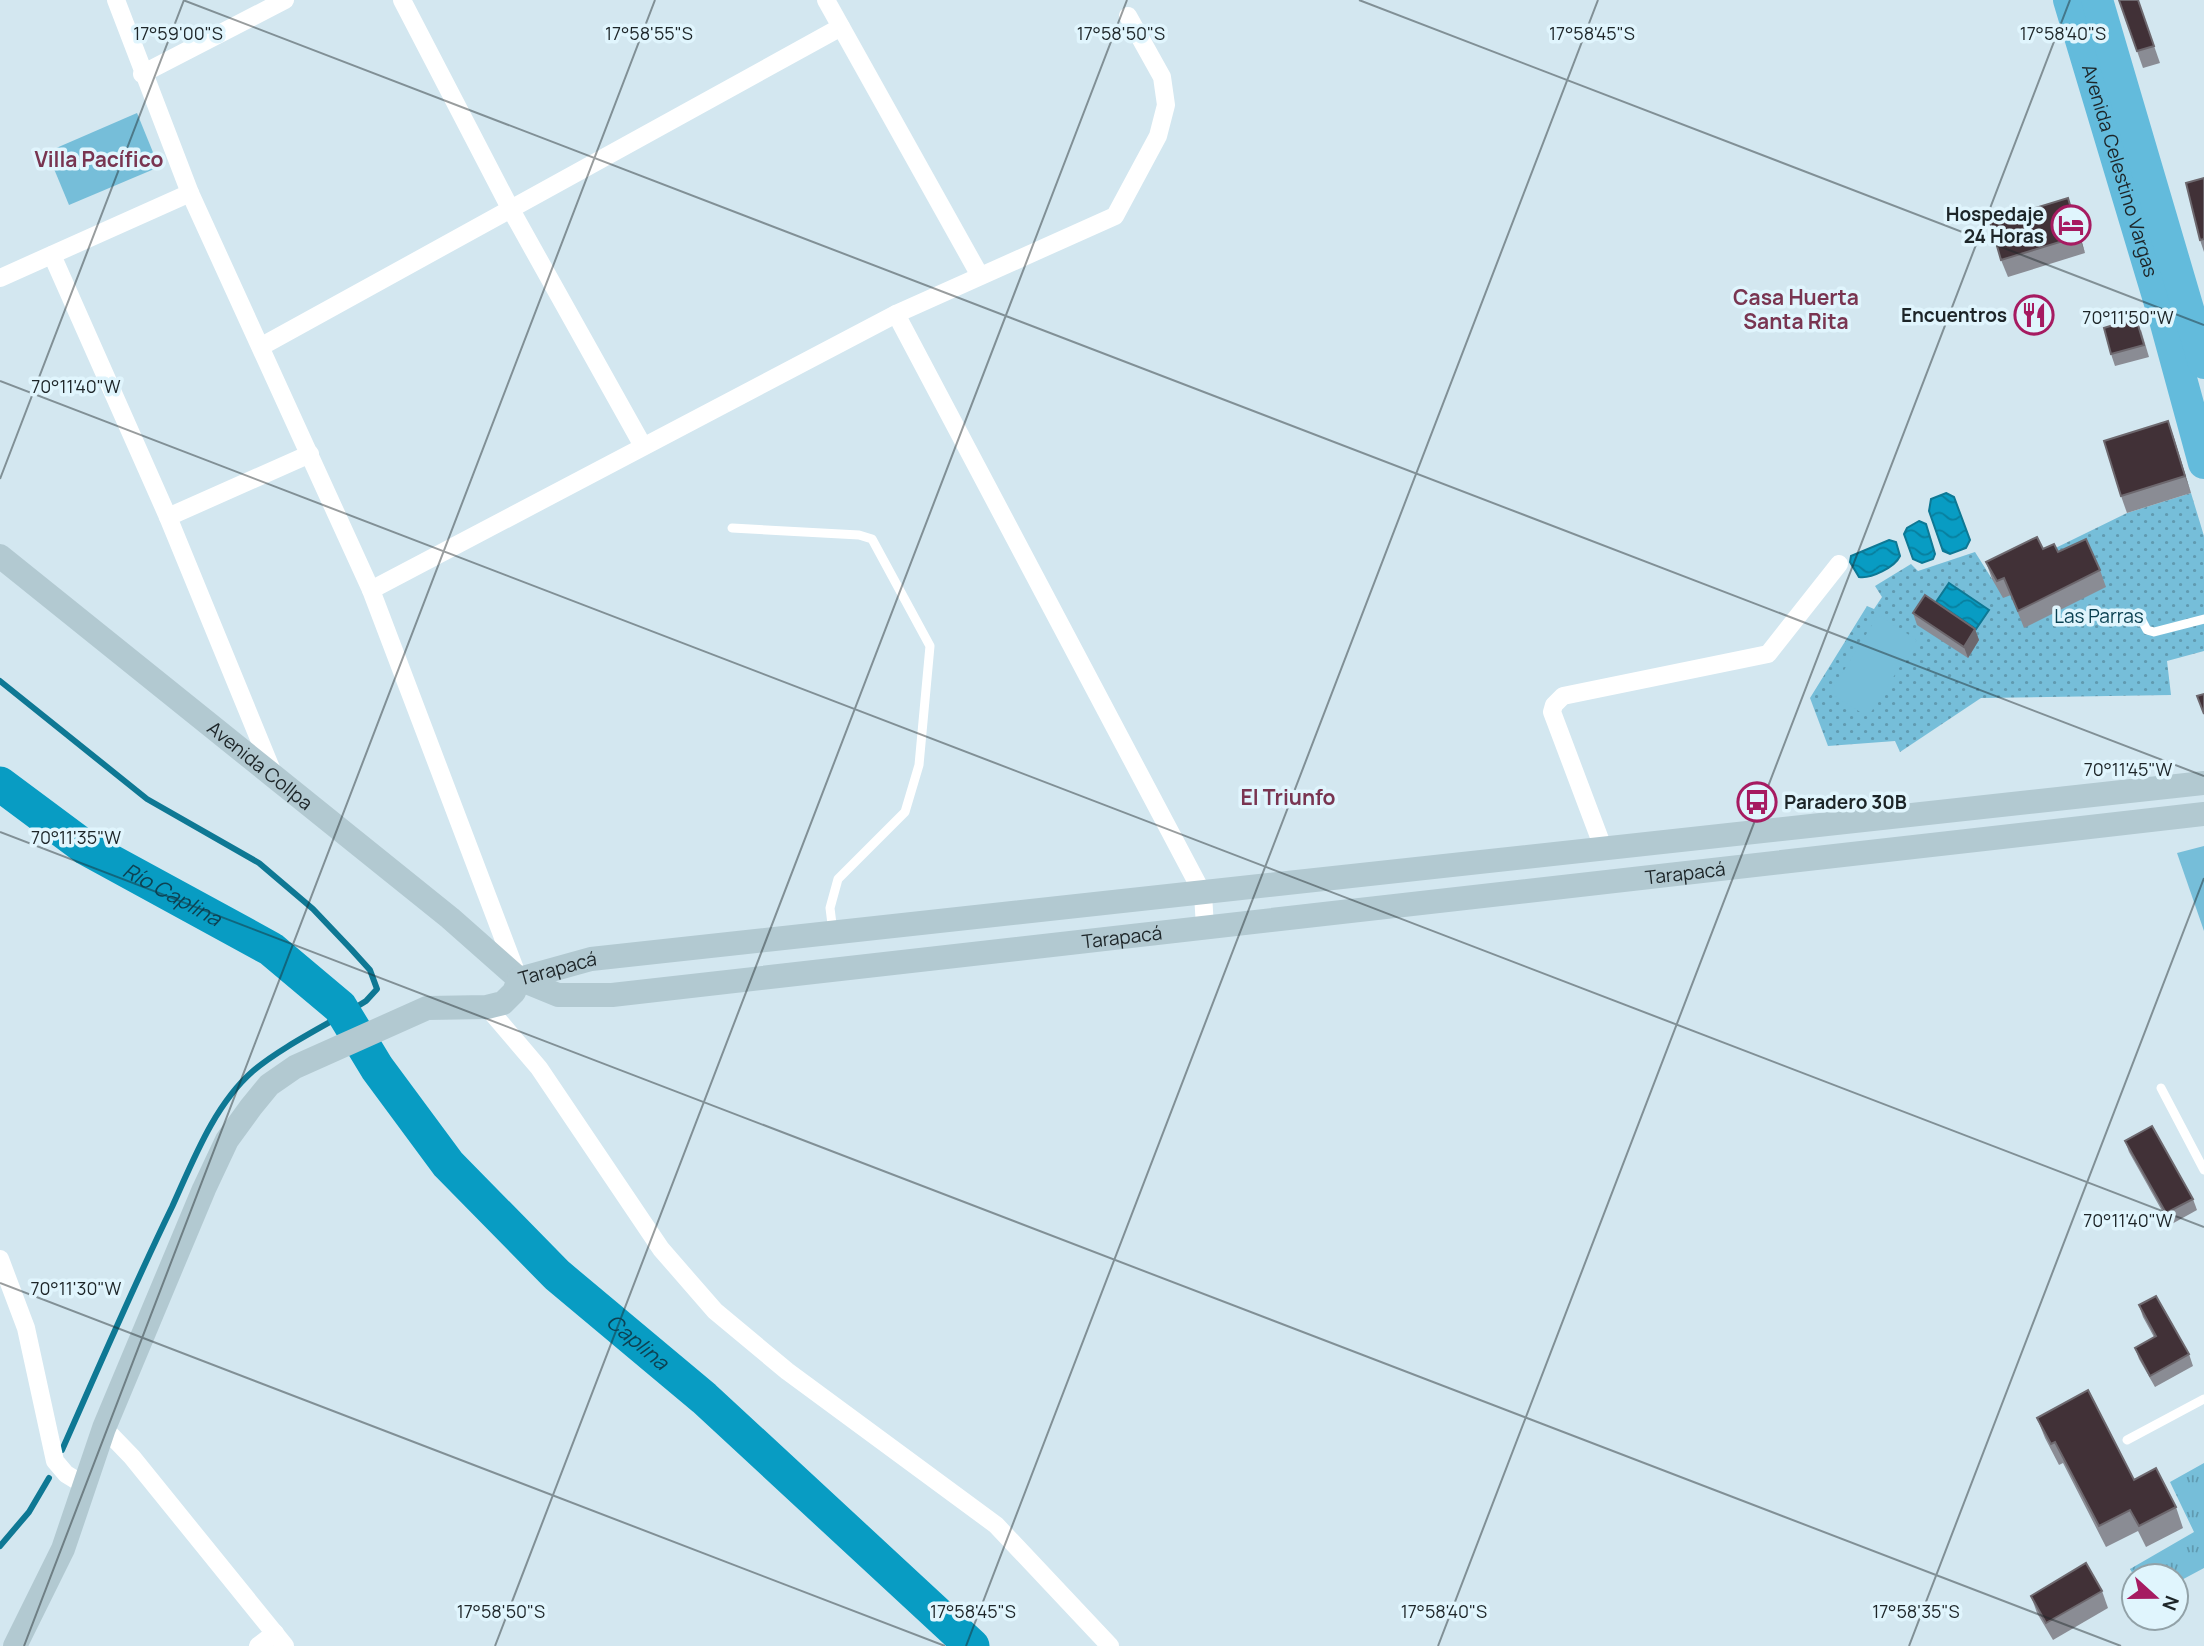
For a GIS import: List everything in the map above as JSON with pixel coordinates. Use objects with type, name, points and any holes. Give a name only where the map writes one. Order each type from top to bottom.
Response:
[{"type":"highway","name":"Avenida Celestino Vargas","points":[[2069,0],[2096,43],[2128,150],[2204,363]]},
{"type":"highway","name":"Avenida Celestino Vargas","points":[[2096,43],[2097,0]]},
{"type":"highway","name":"Avenida Celestino Vargas","points":[[2187,316],[2204,463]]},
{"type":"main road","name":"Avenida Collpa","points":[[3,554],[276,781],[450,918],[519,979]]},
{"type":"main road","name":"Tarapacá","points":[[519,979],[592,959],[2204,783]]},
{"type":"main road","points":[[2166,787],[2169,818]]},
{"type":"main road","name":"Tarapacá","points":[[519,979],[558,995],[612,995],[2204,814]]},
{"type":"main road","points":[[1792,829],[1796,860]]},
{"type":"main road","points":[[1570,853],[1573,885]]},
{"type":"main road","points":[[1401,872],[1406,904]]},
{"type":"main road","points":[[834,933],[838,969]]},
{"type":"main road","points":[[15,1646],[62,1549],[104,1428],[227,1140],[269,1085],[295,1067],[323,1057],[395,1019],[427,1007],[487,1007],[503,1003],[514,992],[519,979]]},
{"type":"street","points":[[116,0],[142,74],[190,193],[371,590],[519,979]]},
{"type":"street","points":[[142,74],[285,0]]},
{"type":"street","points":[[402,0],[510,208],[643,446]]},
{"type":"street","points":[[827,0],[979,275]]},
{"type":"street","points":[[371,590],[896,314],[1115,216],[1158,136],[1166,105],[1162,77],[1128,16]]},
{"type":"street","points":[[262,346],[841,27]]},
{"type":"street","points":[[0,278],[190,193]]},
{"type":"street","points":[[52,255],[168,517],[276,781]]},
{"type":"street","points":[[896,314],[1203,894],[1205,927]]},
{"type":"street","points":[[168,517],[310,454]]},
{"type":"street","points":[[1604,850],[1552,712],[1554,705],[1563,696],[1768,654],[1839,564]]},
{"type":"street","points":[[487,1007],[539,1068],[661,1249],[715,1311],[787,1371],[996,1525],[1110,1646]]},
{"type":"street","points":[[0,1259],[26,1328],[55,1461],[66,1475],[84,1485]]},
{"type":"street","points":[[104,1428],[132,1457],[280,1640],[258,1646]]},
{"type":"lane","points":[[732,528],[859,535],[872,539],[930,646],[919,765],[911,794],[905,811],[838,879],[830,908],[834,933]]},
{"type":"lane","points":[[2138,613],[2147,630],[2154,632],[2204,619]]},
{"type":"lane","points":[[2161,1088],[2204,1170]]},
{"type":"lane","points":[[2127,1440],[2204,1399]]},
{"type":"green space","points":[[137,113],[159,167],[69,205],[47,152]]},
{"type":"green space","name":"Las Parras","points":[[2191,493],[2204,536],[2204,651],[2167,661],[2171,695],[1981,698],[1900,752],[1895,741],[1828,746],[1810,698],[1867,606],[1874,609],[1882,597],[1875,586],[1911,564],[1918,571],[1975,552],[1992,579],[2127,513]]},
{"type":"green space","points":[[1878,615],[1917,640],[1868,717],[1830,693]]},
{"type":"green space","points":[[2204,846],[2204,931],[2177,853]]},
{"type":"green space","points":[[2204,1463],[2204,1568],[2190,1576],[2190,1562],[2142,1562],[2194,1532],[2170,1482]]},
{"type":"water","points":[[1946,493],[1954,497],[1970,540],[1966,548],[1950,554],[1943,551],[1929,511],[1931,499]]},
{"type":"water","points":[[1919,521],[1926,524],[1935,554],[1933,559],[1922,563],[1913,559],[1904,534],[1907,528]]},
{"type":"water","points":[[1889,540],[1896,542],[1900,556],[1897,560],[1876,574],[1859,577],[1850,562],[1851,556]]},
{"type":"water","points":[[1949,583],[1989,610],[1976,629],[1936,602]]},
{"type":"building","points":[[2119,0],[2138,0],[2154,46],[2137,51]]},
{"type":"building","points":[[2204,178],[2204,239],[2200,240],[2186,183]]},
{"type":"building","points":[[2068,198],[2079,236],[2001,260],[1990,222]]},
{"type":"building","points":[[2136,318],[2144,345],[2111,354],[2104,328]]},
{"type":"building","points":[[2168,421],[2185,476],[2121,496],[2104,441]]},
{"type":"building","points":[[2037,537],[2043,549],[2054,544],[2058,552],[2086,539],[2100,570],[2018,611],[2004,578],[1997,581],[1986,562]]},
{"type":"building","points":[[1925,595],[1975,629],[1964,647],[1913,613]]},
{"type":"building","points":[[2204,694],[2204,714],[2197,696]]},
{"type":"building","points":[[2152,1126],[2193,1199],[2166,1213],[2125,1141]]},
{"type":"building","points":[[2156,1296],[2189,1354],[2150,1376],[2135,1348],[2156,1336],[2139,1305]]},
{"type":"building","points":[[2088,1390],[2134,1480],[2156,1468],[2176,1507],[2139,1526],[2130,1510],[2099,1526],[2055,1442],[2051,1444],[2037,1418]]},
{"type":"building","points":[[2086,1563],[2102,1591],[2046,1623],[2031,1596]]},
{"type":"waterway","name":"Caplina","points":[[0,681],[147,799],[259,863],[313,909],[351,949],[370,970],[377,989],[366,1001],[265,1061],[227,1100],[197,1153],[62,1450]]},
{"type":"waterway","name":"Caplina","points":[[0,784],[86,848],[271,949],[340,1007],[377,1068],[448,1164],[557,1275],[704,1398],[972,1646]]},
{"type":"waterway","points":[[0,1546],[29,1512],[49,1478]]},
{"type":"place","name":"Hospedaje 24 Horas","points":[[2071,225]]},
{"type":"place","name":"Encuentros","points":[[2034,315]]},
{"type":"place","name":"Paradero 30B","points":[[1757,802]]},
{"type":"district","name":"Villa Pacífico","points":[[99,160]]},
{"type":"district","name":"Casa Huerta Santa Rita","points":[[1796,310]]},
{"type":"district","name":"El Triunfo","points":[[1288,798]]},
{"type":"water label","name":"Río Caplina","points":[[171,895]]}]
